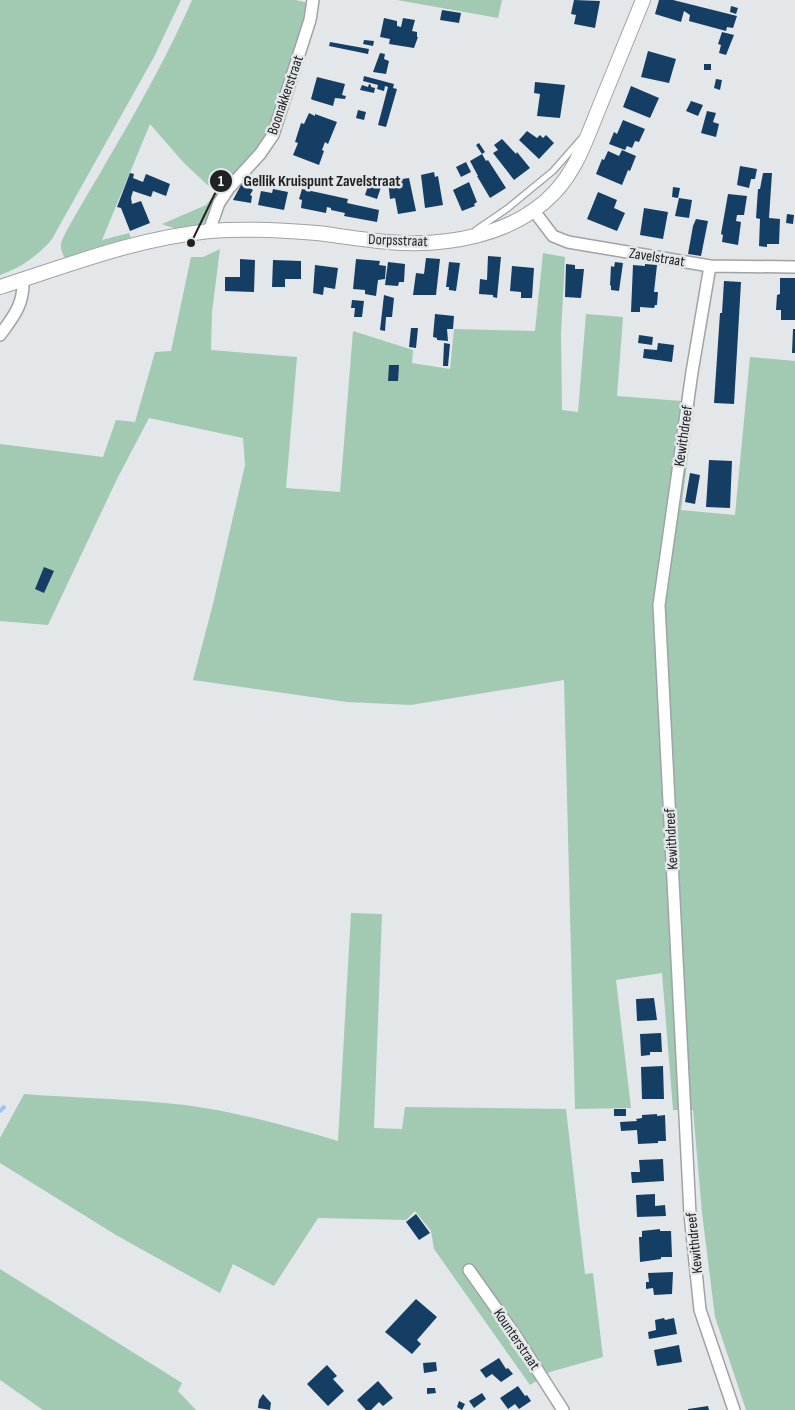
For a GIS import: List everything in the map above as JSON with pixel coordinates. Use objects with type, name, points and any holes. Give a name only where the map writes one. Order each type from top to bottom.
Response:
[{"type":"street","name":"Boonakkerstraat","points":[[209,232],[219,203],[229,188],[260,154],[273,135],[310,20],[313,0]]},
{"type":"street","name":"Dorpsstraat","points":[[0,287],[134,245],[175,236],[249,229],[291,231],[390,242],[430,242],[467,237],[506,226],[534,211],[562,184],[578,160],[643,0]]},
{"type":"street","name":"Zavelstraat","points":[[534,211],[553,236],[563,241],[710,266],[795,267]]},
{"type":"street","name":"Kewithdreef","points":[[710,266],[692,372],[659,605],[690,1214],[700,1310],[734,1410]]},
{"type":"street","points":[[0,335],[17,312],[23,292],[23,280]]},
{"type":"street","name":"Kounterstraat","points":[[469,1270],[515,1335],[563,1410]]},
{"type":"lane","points":[[467,237],[508,208],[553,171],[591,127]]},
{"type":"green space","points":[[0,0],[181,0],[154,57],[52,239],[28,261],[0,275]]},
{"type":"green space","points":[[192,0],[295,0],[309,3],[307,16],[264,142],[204,223],[188,228],[172,228],[162,224],[206,205],[216,193],[183,162],[150,124],[102,240],[129,233],[132,240],[65,258],[61,247],[65,234],[164,59]]},
{"type":"green space","points":[[397,0],[502,0],[498,18]]},
{"type":"green space","points":[[220,249],[212,312],[211,350],[297,357],[286,488],[340,492],[353,331],[413,350],[412,363],[450,369],[454,329],[535,331],[543,253],[565,257],[561,334],[562,410],[578,412],[586,314],[623,317],[617,396],[695,402],[681,510],[735,515],[750,357],[795,361],[795,1410],[746,1410],[715,1317],[702,1213],[693,1110],[673,1110],[662,973],[616,980],[631,1108],[575,1109],[564,680],[411,705],[347,702],[193,680],[213,604],[245,465],[243,438],[149,418],[117,479],[48,625],[0,621],[0,444],[103,457],[116,420],[135,422],[155,352],[171,351],[191,257],[203,257]]},
{"type":"green space","points":[[351,913],[382,914],[374,1128],[402,1129],[405,1107],[566,1109],[585,1274],[593,1273],[603,1357],[545,1375],[518,1337],[510,1344],[538,1380],[530,1385],[434,1249],[431,1231],[415,1211],[406,1220],[318,1218],[274,1286],[233,1264],[220,1293],[116,1235],[0,1163],[0,1138],[24,1094],[185,1105],[224,1111],[338,1141]]},
{"type":"green space","points":[[0,1269],[182,1383],[178,1391],[196,1410],[43,1410],[0,1380]]},
{"type":"building","points":[[574,0],[600,1],[595,28],[574,24],[576,15],[571,14]]},
{"type":"building","points":[[659,0],[673,0],[737,16],[733,28],[727,27],[726,31],[689,21],[690,15],[684,11],[681,22],[655,14]]},
{"type":"building","points":[[731,6],[738,8],[736,14],[730,12]]},
{"type":"building","points":[[442,10],[461,13],[459,23],[440,20]]},
{"type":"building","points":[[384,18],[397,21],[397,26],[401,27],[403,18],[415,20],[412,31],[417,32],[418,37],[414,48],[389,44],[390,39],[380,37]]},
{"type":"building","points":[[722,32],[734,35],[726,55],[719,53],[721,45],[718,44]]},
{"type":"building","points":[[364,40],[374,41],[373,46],[363,44]]},
{"type":"building","points":[[330,42],[369,49],[368,54],[329,46]]},
{"type":"building","points":[[648,51],[676,59],[669,83],[641,77]]},
{"type":"building","points":[[380,53],[385,54],[384,59],[389,61],[386,74],[373,72]]},
{"type":"building","points":[[704,64],[711,64],[711,70],[704,70]]},
{"type":"building","points":[[364,76],[394,84],[393,88],[397,89],[386,127],[378,125],[388,87],[385,86],[384,91],[377,89],[378,85],[363,81]]},
{"type":"building","points":[[317,77],[345,84],[342,95],[346,96],[345,99],[335,98],[333,106],[311,99]]},
{"type":"building","points":[[716,79],[722,80],[720,90],[714,88]]},
{"type":"building","points":[[535,82],[565,85],[560,118],[537,116],[540,94],[534,93]]},
{"type":"building","points":[[369,84],[375,88],[374,93],[360,90],[362,85],[368,87]]},
{"type":"building","points":[[631,86],[659,98],[650,118],[623,107]]},
{"type":"building","points":[[691,101],[703,105],[698,116],[686,111]]},
{"type":"building","points":[[358,110],[366,112],[364,120],[356,118]]},
{"type":"building","points":[[707,111],[716,113],[713,122],[719,124],[716,137],[701,133]]},
{"type":"building","points":[[309,113],[337,122],[328,144],[325,142],[319,165],[293,155],[298,143],[295,142],[301,123],[304,124]]},
{"type":"building","points":[[623,120],[645,129],[639,142],[635,141],[632,148],[627,146],[625,150],[609,144],[614,132],[617,134]]},
{"type":"building","points":[[527,131],[537,138],[540,135],[543,138],[546,135],[554,143],[539,159],[519,140]]},
{"type":"building","points":[[502,139],[516,154],[517,152],[530,168],[514,180],[493,153],[498,150],[494,145]]},
{"type":"building","points":[[479,143],[485,152],[482,154],[476,145]]},
{"type":"building","points":[[622,150],[636,156],[622,185],[596,174],[602,159],[604,160],[608,151],[619,156]]},
{"type":"building","points":[[482,154],[506,188],[490,198],[470,161]]},
{"type":"building","points":[[466,162],[471,172],[461,177],[456,167]]},
{"type":"building","points":[[740,166],[757,169],[755,179],[751,179],[749,188],[737,185]]},
{"type":"building","points":[[434,172],[435,177],[438,176],[443,205],[425,208],[421,175]]},
{"type":"building","points":[[130,173],[134,174],[133,178],[143,182],[146,174],[170,184],[166,196],[153,191],[151,197],[133,191],[132,204],[141,201],[150,223],[130,231],[121,208],[117,207]]},
{"type":"building","points":[[763,173],[772,173],[769,218],[780,219],[779,244],[767,244],[767,247],[759,246],[760,219],[756,218],[758,189],[760,189]]},
{"type":"building","points":[[409,178],[416,211],[398,214],[395,198],[390,199],[388,181]]},
{"type":"building","points":[[469,182],[477,202],[474,204],[475,206],[462,211],[453,190]]},
{"type":"building","points":[[242,183],[253,190],[250,195],[252,196],[251,203],[233,200]]},
{"type":"building","points":[[369,183],[381,187],[377,199],[365,195]]},
{"type":"building","points":[[673,187],[680,188],[678,198],[672,197]]},
{"type":"building","points":[[273,189],[288,192],[284,210],[258,205],[261,191],[272,193]]},
{"type":"building","points":[[302,189],[348,199],[347,203],[379,210],[377,222],[344,216],[345,213],[331,210],[331,208],[327,207],[326,213],[301,208],[302,200],[299,199]]},
{"type":"building","points":[[598,192],[617,200],[614,208],[625,213],[617,231],[587,219]]},
{"type":"building","points":[[728,194],[747,196],[744,215],[737,215],[736,221],[741,222],[738,245],[722,242],[723,235],[721,234]]},
{"type":"building","points":[[679,198],[692,200],[689,218],[675,216]]},
{"type":"building","points":[[644,208],[668,212],[663,239],[640,235]]},
{"type":"building","points":[[787,214],[794,215],[793,224],[786,223]]},
{"type":"building","points":[[696,219],[708,221],[701,256],[688,254]]},
{"type":"building","points":[[488,256],[501,257],[497,298],[493,297],[493,295],[479,294],[480,279],[487,280]]},
{"type":"building","points":[[426,258],[440,259],[436,295],[413,295],[416,273],[424,274]]},
{"type":"building","points":[[240,259],[255,260],[254,292],[225,291],[225,277],[240,277]]},
{"type":"building","points":[[356,259],[380,261],[379,265],[386,266],[385,279],[378,280],[376,296],[365,294],[365,290],[353,289]]},
{"type":"building","points":[[273,260],[301,261],[301,279],[285,279],[285,287],[272,287]]},
{"type":"building","points":[[388,262],[405,264],[404,282],[399,282],[398,286],[385,285]]},
{"type":"building","points":[[449,262],[460,263],[456,291],[449,290],[449,287],[446,287]]},
{"type":"building","points":[[615,262],[623,263],[619,291],[611,290],[610,285],[611,266],[614,267]]},
{"type":"building","points":[[566,264],[575,265],[575,269],[584,269],[581,298],[565,297]]},
{"type":"building","points":[[645,264],[657,265],[654,292],[658,292],[657,305],[654,308],[640,307],[640,312],[631,312],[633,265],[645,266]]},
{"type":"building","points":[[315,265],[338,268],[335,289],[324,287],[323,295],[313,293]]},
{"type":"building","points":[[512,266],[534,268],[532,298],[521,298],[521,292],[510,291]]},
{"type":"building","points":[[780,278],[795,278],[795,320],[781,320],[781,310],[776,310],[777,295],[780,294]]},
{"type":"building","points":[[724,281],[741,282],[734,404],[714,403]]},
{"type":"building","points":[[384,295],[394,298],[392,317],[386,317],[385,331],[380,330]]},
{"type":"building","points":[[352,300],[364,301],[362,317],[354,317],[355,308],[351,308]]},
{"type":"building","points":[[435,314],[454,316],[453,329],[447,329],[448,341],[437,340],[437,338],[433,337]]},
{"type":"building","points":[[411,328],[418,328],[416,348],[409,347]]},
{"type":"building","points":[[793,329],[795,329],[795,353],[792,353]]},
{"type":"building","points":[[639,335],[653,337],[652,345],[638,343]]},
{"type":"building","points":[[444,343],[450,344],[448,366],[443,366]]},
{"type":"building","points":[[658,343],[674,345],[672,362],[643,358],[644,349],[657,350]]},
{"type":"building","points":[[389,365],[399,365],[398,381],[388,381]]},
{"type":"building","points":[[709,460],[732,461],[730,508],[706,507]]},
{"type":"building","points":[[690,473],[700,475],[695,504],[685,502]]},
{"type":"building","points":[[44,567],[54,571],[44,593],[35,589]]},
{"type":"building","points":[[654,998],[657,1020],[637,1021],[636,999]]},
{"type":"building","points":[[661,1033],[662,1052],[650,1052],[650,1055],[641,1056],[640,1034]]},
{"type":"building","points":[[663,1066],[664,1099],[642,1099],[641,1067]]},
{"type":"building","points":[[614,1109],[626,1109],[626,1116],[614,1116]]},
{"type":"building","points":[[657,1114],[657,1116],[665,1115],[666,1141],[638,1144],[637,1130],[621,1131],[620,1122],[637,1121],[636,1119],[642,1118],[642,1115]]},
{"type":"building","points":[[663,1159],[664,1181],[632,1183],[631,1172],[640,1172],[639,1160]]},
{"type":"building","points":[[655,1194],[655,1206],[665,1205],[666,1216],[637,1217],[636,1195]]},
{"type":"building","points":[[416,1214],[430,1233],[419,1240],[406,1222]]},
{"type":"building","points":[[660,1229],[660,1231],[671,1231],[672,1257],[661,1257],[661,1259],[640,1262],[639,1237],[642,1237],[642,1231]]},
{"type":"building","points":[[673,1272],[672,1294],[654,1295],[653,1288],[646,1289],[646,1282],[649,1282],[648,1273]]},
{"type":"building","points":[[416,1299],[437,1317],[417,1340],[421,1344],[412,1354],[385,1332]]},
{"type":"building","points":[[664,1318],[665,1320],[674,1318],[677,1334],[649,1339],[648,1332],[656,1330],[655,1320]]},
{"type":"building","points":[[679,1345],[682,1362],[657,1366],[654,1350]]},
{"type":"building","points":[[499,1358],[506,1369],[508,1368],[513,1374],[501,1382],[492,1374],[486,1378],[480,1370]]},
{"type":"building","points":[[436,1362],[437,1371],[424,1373],[423,1363]]},
{"type":"building","points":[[327,1365],[337,1376],[333,1379],[344,1391],[328,1406],[307,1384]]},
{"type":"building","points":[[378,1381],[393,1398],[383,1406],[379,1402],[371,1410],[366,1410],[357,1400]]},
{"type":"building","points":[[518,1386],[531,1401],[519,1409],[515,1404],[508,1409],[500,1398]]},
{"type":"building","points":[[427,1388],[435,1388],[436,1393],[427,1394]]},
{"type":"building","points":[[482,1393],[486,1399],[474,1408],[469,1401]]},
{"type":"building","points":[[263,1394],[271,1403],[270,1410],[258,1408],[259,1400]]},
{"type":"building","points":[[459,1401],[465,1404],[462,1410],[457,1407]]},
{"type":"building","points":[[708,1406],[709,1410],[688,1410],[688,1409]]},
{"type":"waterway","points":[[0,1111],[4,1107]]},
{"type":"place","name":"Gellik Kruispunt Zavelstraat","points":[[191,243]]}]
